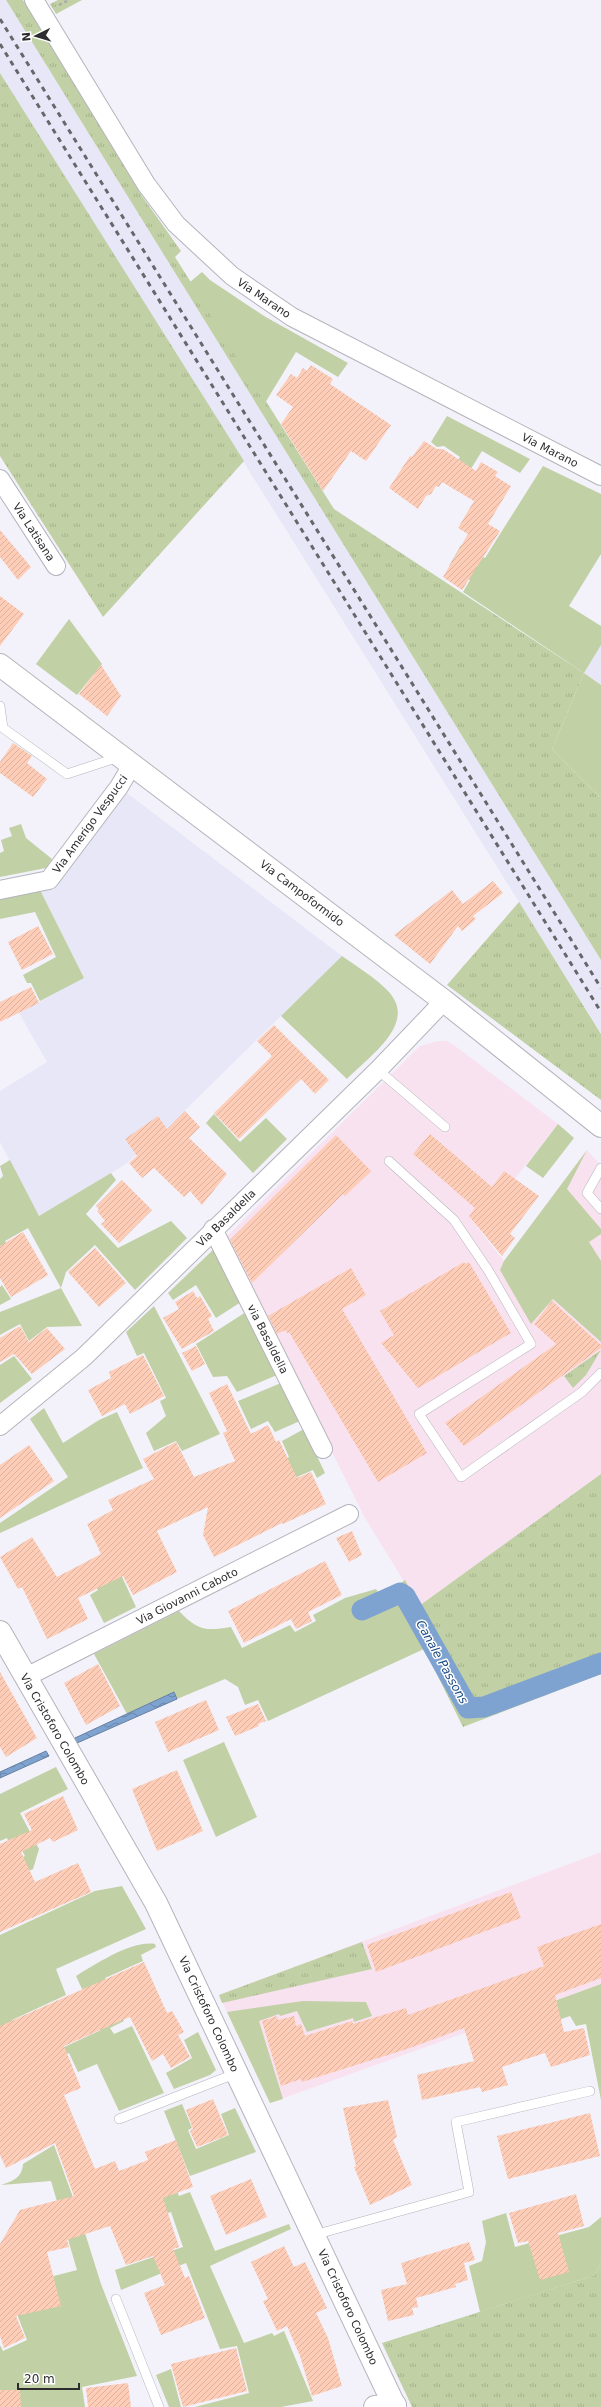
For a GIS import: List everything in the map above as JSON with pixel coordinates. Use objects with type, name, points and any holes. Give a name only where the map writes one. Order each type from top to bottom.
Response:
[{"type":"main road","name":"Via Campoformido","points":[[0,665],[444,1001],[601,1126]]},
{"type":"main road","name":"Via Cristoforo Colombo","points":[[0,1632],[156,1903],[314,2235],[388,2406]]},
{"type":"street","name":"Via Marano","points":[[34,0],[146,184],[176,224],[232,276],[292,317],[601,476]]},
{"type":"street","name":"Via Latisana","points":[[0,479],[56,566]]},
{"type":"street","name":"Via Amerigo Vespucci","points":[[0,890],[49,880],[119,787],[127,761]]},
{"type":"street","name":"Via Basaldella","points":[[0,1426],[84,1357],[378,1070],[444,1001]]},
{"type":"street","name":"via Basaldella","points":[[213,1230],[323,1449]]},
{"type":"street","name":"Via Giovanni Caboto","points":[[26,1677],[349,1514]]},
{"type":"lane","points":[[0,706],[3,728],[67,774],[127,761]]},
{"type":"lane","points":[[378,1070],[445,1127]]},
{"type":"lane","points":[[389,1161],[454,1220],[488,1270],[531,1344],[419,1414],[461,1477],[582,1392],[601,1373]]},
{"type":"lane","points":[[601,1168],[587,1193],[601,1209]]},
{"type":"lane","points":[[119,2119],[237,2073]]},
{"type":"lane","points":[[314,2235],[469,2192],[456,2122],[590,2091]]},
{"type":"lane","points":[[116,2299],[159,2407]]},
{"type":"shaded area","points":[[0,0],[6,0],[601,960],[601,1033],[0,73]]},
{"type":"shaded area","points":[[601,645],[601,685],[584,673]]},
{"type":"shaded area","points":[[127,793],[342,956],[167,1128],[126,1164],[39,1217],[0,1142],[0,1091],[47,1062],[19,1013],[83,978],[40,890],[52,887]]},
{"type":"shaded area","points":[[438,1041],[446,1041],[454,1045],[558,1124],[477,1227],[504,1261],[587,1150],[601,1165],[601,1474],[419,1606],[365,1518],[225,1238],[420,1046]]},
{"type":"shaded area","points":[[601,1852],[601,1984],[270,2103],[219,1995]]},
{"type":"green space","points":[[6,0],[23,0],[142,196],[181,251],[175,257],[334,509],[584,673],[552,749],[601,798],[601,960]]},
{"type":"green space","points":[[58,0],[82,0],[56,14],[50,4]]},
{"type":"green space","points":[[0,73],[244,461],[103,617],[0,456]]},
{"type":"green space","points":[[202,272],[210,280],[264,316],[348,363],[338,377],[296,352],[265,403],[190,282]]},
{"type":"green space","points":[[447,416],[530,459],[520,473],[482,451],[459,488],[446,481],[460,457],[444,446],[437,447],[431,442]]},
{"type":"green space","points":[[543,466],[601,494],[601,554],[569,606],[601,626],[601,645],[584,673],[463,592],[470,580],[449,566],[461,545],[485,558]]},
{"type":"green space","points":[[69,619],[102,664],[77,695],[36,664]]},
{"type":"green space","points":[[584,673],[601,685],[601,798],[552,749]]},
{"type":"green space","points":[[21,824],[26,838],[52,859],[46,868],[0,877],[0,853],[4,851],[1,840],[12,836],[9,828]]},
{"type":"green space","points":[[40,890],[84,978],[40,1001],[31,983],[27,983],[23,975],[56,957],[35,912],[0,919],[0,898]]},
{"type":"green space","points":[[519,902],[601,1034],[601,1100],[447,985]]},
{"type":"green space","points":[[342,956],[370,975],[386,989],[395,1001],[398,1014],[395,1026],[388,1038],[347,1079],[281,1016]]},
{"type":"green space","points":[[214,1114],[240,1142],[266,1118],[287,1139],[253,1173],[206,1123]]},
{"type":"green space","points":[[558,1124],[574,1138],[543,1178],[526,1166]]},
{"type":"green space","points":[[587,1150],[567,1189],[601,1229],[601,1234],[589,1242],[601,1261],[601,1342],[553,1299],[531,1324],[500,1270],[504,1261]]},
{"type":"green space","points":[[10,1160],[39,1216],[111,1173],[116,1180],[86,1214],[118,1248],[171,1221],[187,1238],[135,1290],[95,1245],[66,1272],[61,1288],[28,1228],[5,1241],[12,1256],[0,1251],[0,1179],[3,1176],[0,1166]]},
{"type":"green space","points":[[215,1248],[241,1302],[216,1318],[196,1285],[173,1300],[168,1293]]},
{"type":"green space","points":[[2,1285],[11,1299],[0,1305],[0,1287]]},
{"type":"green space","points":[[61,1288],[82,1326],[47,1327],[29,1341],[20,1324],[0,1335],[0,1312]]},
{"type":"green space","points":[[154,1306],[220,1434],[182,1451],[176,1441],[154,1451],[146,1433],[166,1416],[160,1401],[166,1398],[144,1353],[137,1356],[126,1332]]},
{"type":"green space","points":[[246,1312],[277,1375],[237,1392],[227,1376],[213,1377],[196,1344]]},
{"type":"green space","points":[[601,1350],[586,1375],[573,1388],[564,1376]]},
{"type":"green space","points":[[14,1356],[32,1379],[0,1403],[0,1365]]},
{"type":"green space","points":[[281,1383],[300,1421],[275,1432],[268,1421],[251,1429],[238,1401]]},
{"type":"green space","points":[[44,1408],[63,1443],[99,1420],[117,1412],[143,1468],[0,1533],[0,1523],[68,1477],[30,1419]]},
{"type":"green space","points":[[304,1429],[325,1473],[317,1478],[313,1470],[269,1489],[261,1471],[289,1457],[282,1441]]},
{"type":"green space","points":[[601,1474],[601,1674],[463,1727],[394,1588],[405,1580],[419,1606]]},
{"type":"green space","points":[[110,1551],[136,1607],[104,1623],[90,1595],[98,1590],[84,1564]]},
{"type":"green space","points":[[394,1587],[424,1649],[268,1721],[258,1700],[245,1705],[238,1687],[225,1679],[177,1699],[174,1692],[127,1714],[94,1654],[179,1611],[197,1626],[203,1628],[215,1629],[231,1627],[242,1648],[290,1625],[295,1632],[316,1621],[313,1615],[345,1598],[376,1589],[379,1594]]},
{"type":"green space","points":[[224,1742],[257,1817],[216,1837],[183,1760]]},
{"type":"green space","points":[[56,1767],[68,1789],[20,1813],[39,1849],[33,1869],[0,1885],[0,1867],[25,1856],[20,1847],[12,1850],[7,1838],[0,1841],[0,1794]]},
{"type":"green space","points":[[122,1886],[146,1929],[56,1969],[66,1995],[12,2020],[27,2053],[60,2049],[101,2030],[76,1976],[125,1949],[146,1944],[155,1944],[156,1947],[141,1955],[143,1961],[105,1978],[124,2021],[110,2028],[114,2034],[132,2026],[164,2093],[119,2111],[97,2064],[78,2072],[69,2053],[24,2072],[0,2031],[0,1935],[95,1891]]},
{"type":"green space","points":[[362,1942],[372,1969],[222,2003],[219,1995]]},
{"type":"green space","points":[[601,1984],[601,2100],[586,2024],[576,2026],[570,2016],[544,2025],[538,2007]]},
{"type":"green space","points":[[303,2001],[366,2002],[372,2016],[354,2022],[353,2018],[307,2032],[297,2011],[280,2016],[279,2014],[259,2021],[283,2099],[270,2103],[227,2012]]},
{"type":"green space","points":[[198,2032],[216,2070],[210,2075],[174,2089],[166,2073],[192,2058],[184,2040]]},
{"type":"green space","points":[[182,2104],[192,2128],[188,2130],[196,2149],[229,2135],[221,2114],[235,2108],[256,2152],[190,2176],[164,2111]]},
{"type":"green space","points":[[54,2145],[79,2214],[101,2284],[137,2376],[82,2387],[85,2407],[0,2407],[0,2345],[3,2351],[27,2340],[12,2301],[0,2290],[77,2270],[51,2181],[1,2185],[19,2176],[23,2164]]},
{"type":"green space","points":[[174,2185],[179,2196],[190,2192],[215,2251],[289,2224],[291,2229],[210,2266],[244,2343],[272,2333],[274,2336],[284,2331],[313,2401],[281,2407],[195,2407],[249,2393],[237,2346],[220,2349],[186,2263],[121,2290],[115,2270],[183,2247],[171,2212],[165,2214],[160,2199]]},
{"type":"green space","points":[[506,2213],[515,2247],[589,2227],[601,2217],[601,2263],[595,2275],[480,2312],[469,2266],[482,2261],[486,2242],[482,2221]]},
{"type":"green space","points":[[601,2263],[601,2407],[412,2407],[382,2343],[595,2275]]},
{"type":"green space","points":[[171,2369],[181,2407],[169,2407],[156,2375]]},
{"type":"water","points":[[174,1692],[177,1699],[77,1743],[75,1738]]},
{"type":"water","points":[[46,1751],[49,1756],[0,1778],[0,1772]]},
{"type":"building","points":[[311,365],[333,379],[330,384],[391,425],[366,461],[351,451],[323,491],[281,424],[293,407],[276,395],[291,374],[297,378],[303,368],[307,371]]},
{"type":"building","points":[[424,441],[437,449],[443,449],[476,471],[481,462],[498,472],[495,476],[511,486],[488,524],[500,531],[462,590],[443,577],[468,534],[458,528],[474,501],[442,482],[439,487],[436,486],[431,494],[426,496],[418,509],[389,488],[410,456],[412,457]]},
{"type":"building","points":[[0,530],[31,567],[18,580],[0,557]]},
{"type":"building","points":[[0,596],[24,614],[0,646]]},
{"type":"building","points":[[101,665],[121,696],[107,716],[79,694]]},
{"type":"building","points":[[13,743],[32,756],[27,763],[47,779],[33,797],[0,773],[0,762]]},
{"type":"building","points":[[493,881],[503,893],[473,916],[476,919],[462,931],[458,926],[430,964],[394,935],[452,890],[463,904]]},
{"type":"building","points":[[38,926],[53,954],[22,970],[8,942]]},
{"type":"building","points":[[31,987],[39,1003],[0,1022],[0,1002]]},
{"type":"building","points":[[274,1025],[329,1080],[315,1094],[301,1079],[239,1139],[214,1113],[272,1056],[257,1041]]},
{"type":"building","points":[[185,1111],[200,1127],[189,1138],[227,1174],[202,1205],[190,1191],[184,1197],[154,1168],[142,1178],[129,1163],[137,1156],[125,1139],[158,1116],[167,1129]]},
{"type":"building","points":[[430,1134],[492,1187],[504,1171],[539,1196],[510,1234],[515,1238],[502,1256],[469,1216],[475,1208],[413,1154]]},
{"type":"building","points":[[336,1135],[371,1171],[345,1196],[343,1194],[252,1283],[230,1240]]},
{"type":"building","points":[[122,1180],[152,1210],[119,1243],[101,1224],[105,1221],[97,1211],[99,1210],[96,1206]]},
{"type":"building","points":[[23,1232],[48,1275],[11,1297],[0,1278],[0,1246]]},
{"type":"building","points":[[95,1248],[126,1283],[99,1307],[68,1272]]},
{"type":"building","points":[[464,1262],[465,1264],[469,1262],[511,1333],[418,1388],[381,1343],[394,1335],[380,1311]]},
{"type":"building","points":[[351,1268],[366,1295],[342,1309],[427,1453],[378,1482],[289,1332],[287,1333],[285,1330],[277,1334],[268,1316]]},
{"type":"building","points":[[193,1291],[197,1298],[200,1296],[212,1316],[208,1319],[214,1331],[182,1349],[163,1318],[179,1309],[175,1302]]},
{"type":"building","points":[[552,1301],[601,1345],[601,1348],[464,1446],[445,1423],[556,1344],[534,1324]]},
{"type":"building","points":[[20,1326],[29,1342],[47,1328],[65,1349],[32,1374],[14,1354],[0,1362],[0,1338]]},
{"type":"building","points":[[196,1346],[205,1364],[192,1371],[182,1353]]},
{"type":"building","points":[[143,1355],[164,1396],[130,1414],[125,1404],[102,1416],[88,1390],[111,1378],[109,1372]]},
{"type":"building","points":[[227,1384],[251,1434],[268,1425],[276,1442],[279,1440],[297,1478],[311,1472],[326,1504],[283,1524],[282,1523],[214,1557],[203,1535],[208,1507],[157,1531],[177,1572],[133,1595],[123,1576],[78,1598],[88,1619],[47,1639],[22,1587],[18,1589],[0,1557],[32,1537],[57,1577],[101,1554],[87,1524],[113,1510],[108,1500],[154,1479],[143,1459],[176,1442],[194,1477],[235,1461],[223,1433],[227,1431],[209,1393]]},
{"type":"building","points":[[29,1445],[54,1481],[0,1518],[0,1465]]},
{"type":"building","points":[[352,1531],[362,1555],[349,1562],[336,1538]]},
{"type":"building","points":[[325,1561],[342,1595],[308,1612],[312,1621],[296,1629],[291,1619],[244,1643],[228,1611]]},
{"type":"building","points":[[98,1664],[120,1706],[86,1725],[64,1683]]},
{"type":"building","points":[[0,1672],[37,1738],[6,1757],[0,1747]]},
{"type":"building","points":[[206,1700],[219,1730],[168,1752],[155,1722]]},
{"type":"building","points":[[258,1704],[266,1721],[258,1724],[259,1726],[235,1736],[226,1717]]},
{"type":"building","points":[[177,1770],[203,1831],[157,1851],[132,1789]]},
{"type":"building","points":[[63,1796],[78,1830],[53,1842],[50,1838],[21,1852],[35,1882],[78,1863],[91,1892],[0,1932],[0,1844],[32,1830],[24,1814]]},
{"type":"building","points":[[511,1892],[521,1918],[376,1972],[367,1945]]},
{"type":"building","points":[[601,1924],[601,1978],[555,1995],[564,2032],[584,2028],[590,2055],[551,2067],[545,2053],[502,2067],[508,2085],[482,2092],[480,2087],[422,2100],[417,2075],[474,2061],[464,2028],[410,2048],[302,2082],[301,2079],[281,2086],[262,2021],[277,2016],[278,2020],[294,2016],[296,2026],[301,2024],[305,2036],[352,2021],[353,2024],[406,2008],[408,2015],[544,1966],[537,1947]]},
{"type":"building","points":[[144,1962],[167,2013],[172,2011],[184,2032],[178,2035],[190,2057],[171,2068],[163,2054],[152,2061],[130,2017],[64,2046],[81,2088],[64,2095],[95,2169],[115,2161],[119,2171],[148,2160],[145,2152],[176,2140],[193,2187],[163,2198],[179,2247],[173,2249],[185,2278],[189,2276],[205,2318],[161,2335],[144,2293],[165,2285],[153,2256],[126,2265],[110,2226],[67,2240],[69,2247],[47,2252],[61,2306],[16,2316],[25,2338],[4,2348],[0,2336],[0,2244],[20,2210],[74,2196],[55,2143],[6,2168],[0,2155],[0,2026]]},
{"type":"building","points":[[213,2099],[228,2135],[197,2147],[190,2131],[193,2129],[186,2110]]},
{"type":"building","points":[[388,2100],[397,2137],[393,2140],[412,2185],[370,2205],[354,2167],[356,2166],[343,2108]]},
{"type":"building","points":[[590,2113],[600,2156],[508,2179],[497,2136]]},
{"type":"building","points":[[251,2179],[267,2217],[226,2235],[210,2196]]},
{"type":"building","points":[[576,2194],[584,2226],[558,2233],[569,2272],[540,2280],[528,2241],[518,2243],[509,2213]]},
{"type":"building","points":[[469,2242],[475,2260],[464,2263],[468,2280],[455,2284],[456,2287],[416,2298],[418,2307],[412,2308],[414,2315],[388,2321],[381,2290],[407,2284],[401,2263]]},
{"type":"building","points":[[284,2246],[294,2267],[305,2262],[327,2308],[316,2313],[328,2338],[342,2386],[312,2396],[300,2356],[287,2326],[277,2331],[263,2301],[268,2299],[251,2262]]},
{"type":"building","points":[[236,2348],[247,2391],[183,2407],[171,2364]]},
{"type":"building","points":[[128,2383],[131,2407],[88,2407],[86,2388]]},
{"type":"building","points":[[0,2390],[20,2390],[21,2407],[0,2407]]},
{"type":"waterway","name":"Canale Passons","points":[[362,1610],[400,1593],[405,1596],[468,1708],[484,1707],[601,1663]]},
{"type":"railway","points":[[0,19],[601,988]]},
{"type":"railway","points":[[0,44],[601,1012]]}]
